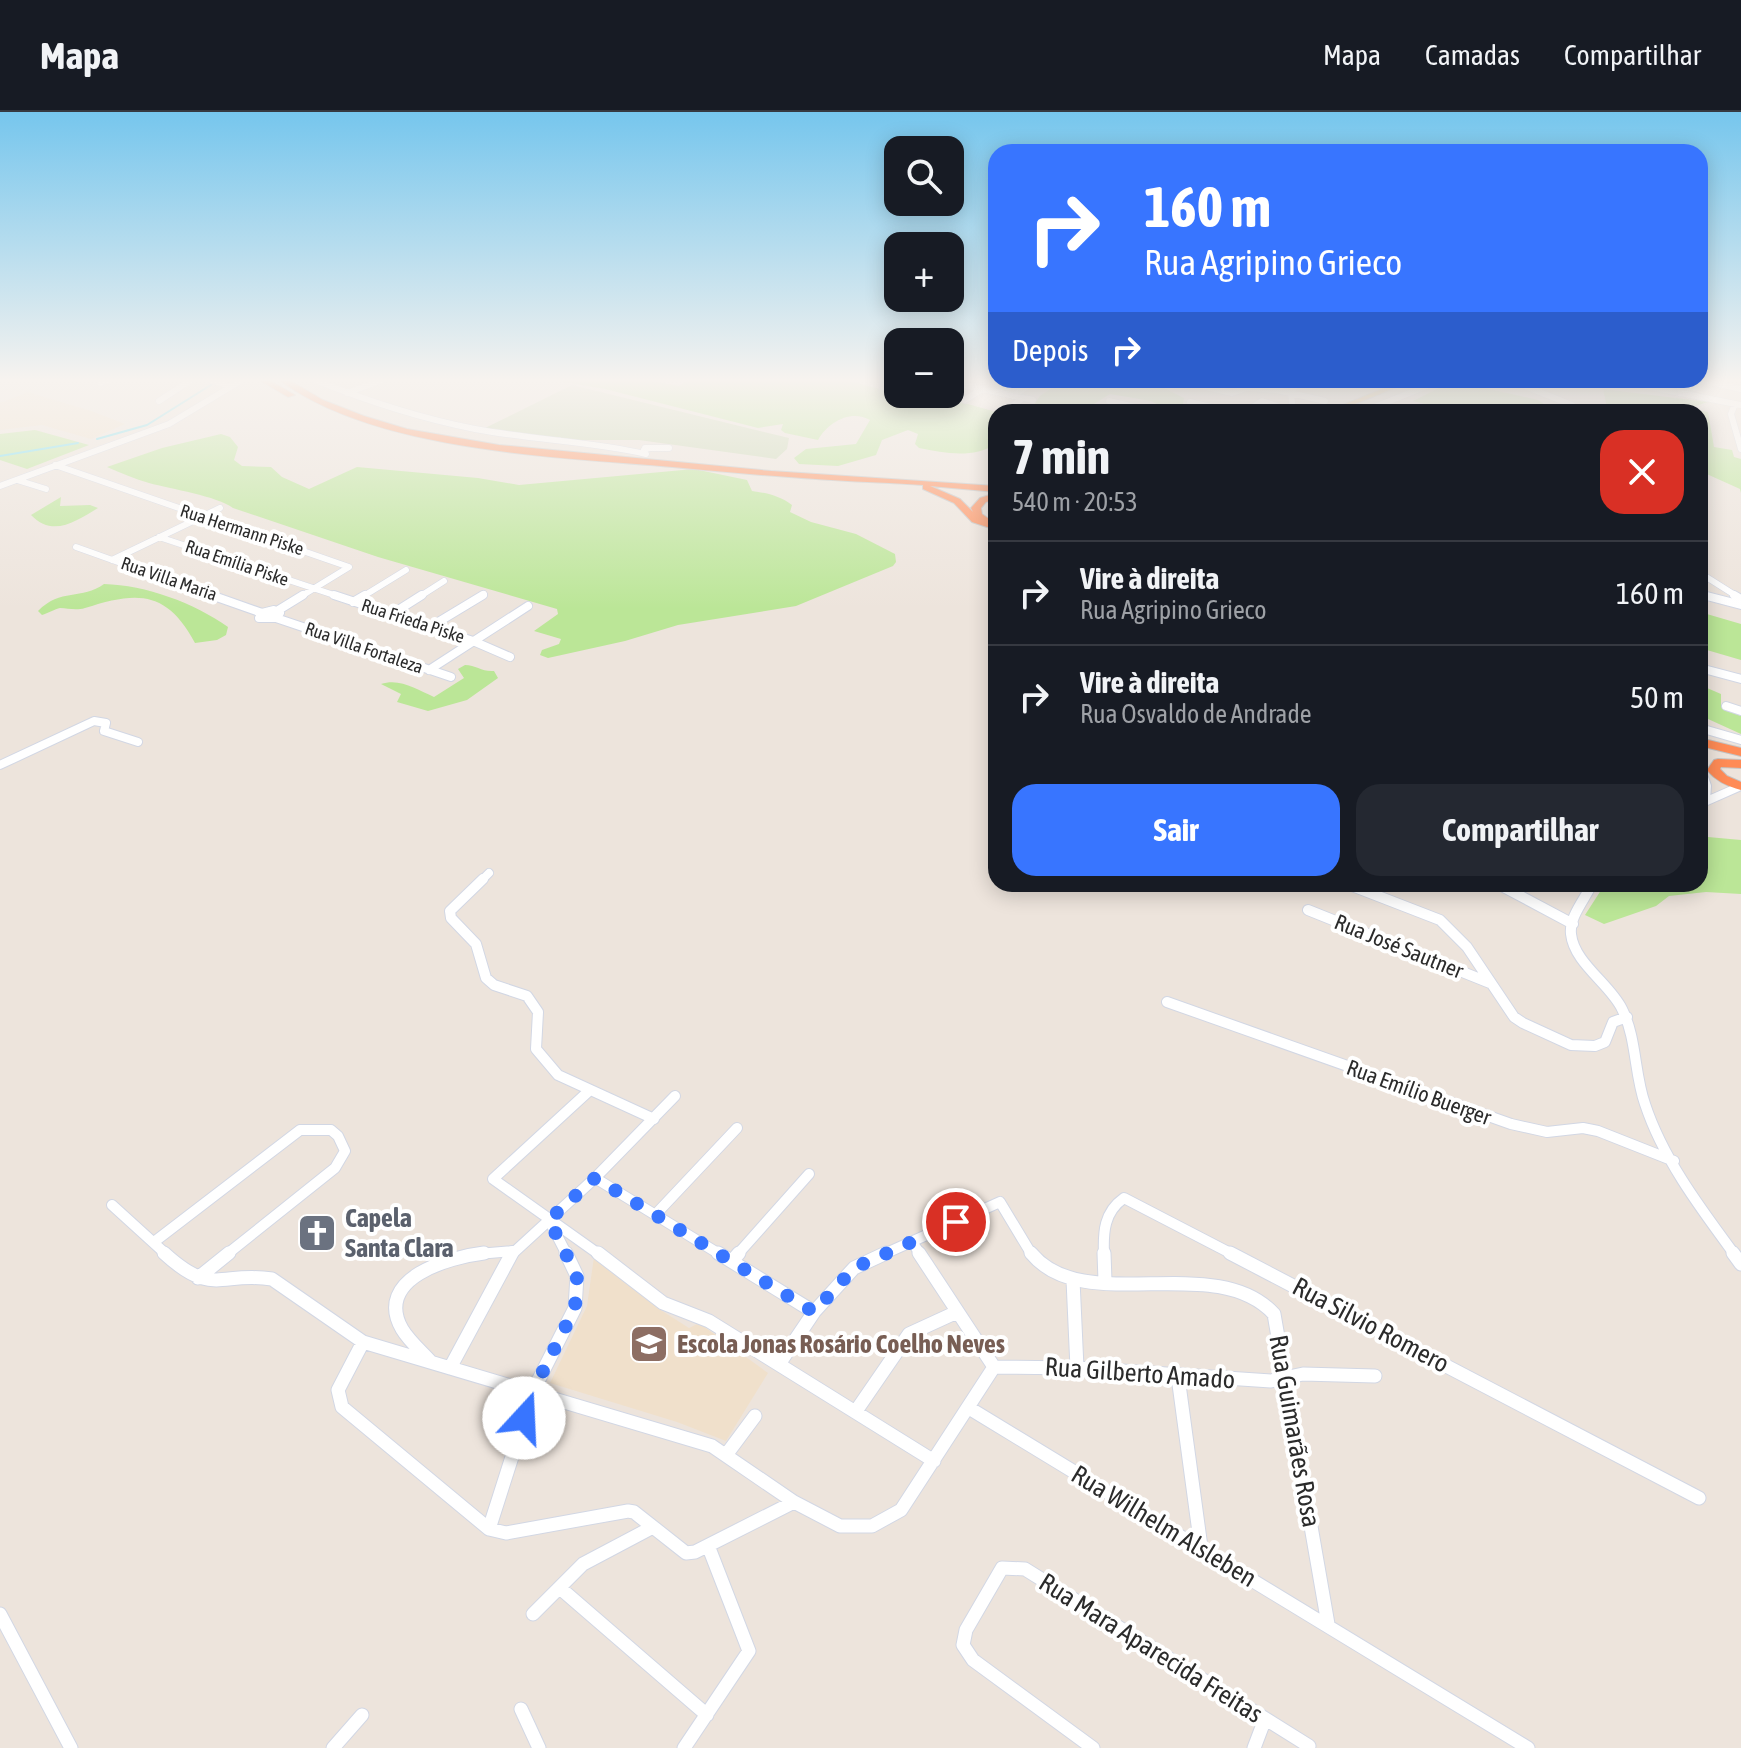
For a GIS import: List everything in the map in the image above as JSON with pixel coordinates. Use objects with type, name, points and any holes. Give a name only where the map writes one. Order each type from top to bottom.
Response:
[{"type":"highway","points":[[572,456],[988,485]]},
{"type":"highway","points":[[619,456],[988,485]]},
{"type":"highway","points":[[677,456],[736,467]]},
{"type":"highway","points":[[875,479],[904,482],[939,492],[957,501],[975,520],[988,523]]},
{"type":"highway","points":[[988,498],[976,508],[981,517],[988,521]]},
{"type":"highway","points":[[1708,745],[1737,753]]},
{"type":"highway","points":[[1738,787],[1713,770],[1718,763],[1741,764]]},
{"type":"highway","points":[[1708,778],[1715,784],[1738,787]]},
{"type":"street","points":[[0,486],[79,456]]},
{"type":"street","name":"Rua Hermann Piske","points":[[55,465],[149,495],[166,505],[349,567],[276,614]]},
{"type":"street","points":[[17,480],[46,489]]},
{"type":"street","points":[[112,560],[220,508]]},
{"type":"street","name":"Rua Emília Piske","points":[[159,537],[314,589]]},
{"type":"street","name":"Rua Villa Maria","points":[[76,547],[263,616]]},
{"type":"street","points":[[353,602],[406,570]]},
{"type":"street","points":[[1708,578],[1741,599]]},
{"type":"street","points":[[392,614],[444,581]]},
{"type":"street","name":"Rua Frieda Piske","points":[[314,589],[473,641],[510,657]]},
{"type":"street","points":[[430,627],[484,594]]},
{"type":"street","points":[[1708,596],[1741,605]]},
{"type":"street","points":[[429,670],[528,606]]},
{"type":"street","points":[[253,628],[263,616],[276,614]]},
{"type":"street","name":"Rua Villa Fortaleza","points":[[276,614],[451,677]]},
{"type":"street","points":[[1708,670],[1741,679]]},
{"type":"street","points":[[1726,706],[1741,711]]},
{"type":"street","points":[[0,765],[94,721],[106,723],[104,731],[138,742]]},
{"type":"street","points":[[1708,730],[1741,740]]},
{"type":"street","points":[[1708,800],[1738,787]]},
{"type":"street","points":[[489,873],[450,911],[451,918],[472,938],[486,978],[494,985],[527,996],[538,1012],[536,1049],[558,1075],[654,1119]]},
{"type":"street","points":[[1368,892],[1440,920],[1456,933],[1514,1017],[1527,1026],[1565,1043],[1598,1047],[1605,1042],[1613,1022],[1627,1017]]},
{"type":"street","points":[[1513,892],[1573,924]]},
{"type":"street","points":[[1588,892],[1573,924],[1571,936],[1575,946],[1618,999],[1635,1040],[1639,1084],[1646,1108],[1674,1161],[1741,1264]]},
{"type":"street","name":"Rua José Sautner","points":[[1308,910],[1490,983]]},
{"type":"street","name":"Rua Emílio Buerger","points":[[1167,1002],[1511,1124],[1547,1132],[1583,1128],[1674,1161]]},
{"type":"street","points":[[590,1090],[493,1179],[663,1303],[709,1321],[934,1461]]},
{"type":"street","points":[[450,1368],[513,1251],[595,1178],[675,1096]]},
{"type":"street","points":[[655,1215],[737,1128]]},
{"type":"street","points":[[154,1242],[300,1130],[331,1130],[338,1136],[345,1151],[335,1168],[198,1278]]},
{"type":"street","points":[[733,1260],[809,1174]]},
{"type":"street","points":[[595,1178],[814,1312]]},
{"type":"street","name":"Rua Silvio Romero","points":[[1105,1281],[1105,1222],[1116,1201],[1124,1198],[1699,1498]]},
{"type":"street","name":"Rua Guimarães Rosa","points":[[779,1364],[814,1312],[854,1268],[1000,1202],[1039,1266],[1052,1275],[1073,1280],[1225,1287],[1261,1300],[1274,1314],[1328,1624]]},
{"type":"street","points":[[112,1205],[178,1266],[198,1278],[216,1282],[259,1277],[272,1279],[363,1342],[712,1446],[794,1502],[840,1526],[872,1526],[901,1510],[994,1367],[912,1242]]},
{"type":"street","points":[[489,1529],[533,1391],[575,1308],[577,1276],[550,1219]]},
{"type":"street","points":[[431,1362],[401,1327],[396,1302],[405,1285],[422,1267],[458,1256],[513,1251]]},
{"type":"street","points":[[1073,1280],[1077,1368]]},
{"type":"street","points":[[856,1411],[909,1334],[957,1312]]},
{"type":"street","points":[[363,1342],[338,1390],[342,1407],[489,1529],[506,1533],[628,1511],[634,1512],[686,1553],[709,1548],[794,1502]]},
{"type":"street","name":"Rua Gilberto Amado","points":[[994,1367],[1077,1368],[1271,1381],[1303,1374],[1375,1376]]},
{"type":"street","points":[[1178,1377],[1201,1547]]},
{"type":"street","name":"Rua Wilhelm Alsleben","points":[[969,1408],[1528,1748]]},
{"type":"street","points":[[726,1455],[755,1416]]},
{"type":"street","points":[[533,1614],[583,1564],[651,1528]]},
{"type":"street","points":[[684,1748],[749,1651],[709,1548]]},
{"type":"street","name":"Rua Mara Aparecida Freitas","points":[[1093,1748],[973,1660],[963,1645],[966,1630],[1002,1568],[1025,1569],[1309,1746]]},
{"type":"street","points":[[560,1588],[707,1715]]},
{"type":"street","points":[[0,1614],[71,1748]]},
{"type":"street","points":[[521,1709],[539,1748]]},
{"type":"street","points":[[333,1748],[362,1715]]},
{"type":"street","points":[[1254,1748],[1265,1719]]},
{"type":"shaded area","name":"Escola Jonas Rosário Coelho Neves","points":[[594,1257],[659,1309],[689,1328],[699,1323],[768,1373],[726,1441],[677,1422],[550,1383],[587,1306]]},
{"type":"green space","points":[[0,456],[60,456],[27,469],[0,460]]},
{"type":"green space","points":[[138,456],[235,456],[234,460],[242,466],[271,467],[282,477],[309,489],[357,467],[478,478],[519,485],[694,469],[747,480],[752,491],[773,495],[792,505],[790,512],[811,522],[856,534],[895,554],[896,562],[893,566],[796,606],[678,625],[625,641],[548,658],[540,655],[542,650],[559,644],[561,639],[534,631],[558,614],[557,609],[378,557],[216,500],[149,483],[107,467]]},
{"type":"green space","points":[[796,456],[871,456],[838,466],[799,464],[794,458]]},
{"type":"green space","points":[[1708,456],[1741,459],[1741,493],[1740,489],[1708,475]]},
{"type":"green space","points":[[61,497],[60,506],[90,505],[98,508],[73,522],[56,526],[39,522],[31,515]]},
{"type":"green space","points":[[104,584],[136,588],[185,603],[228,627],[226,635],[217,640],[195,643],[173,613],[149,599],[120,599],[81,609],[60,608],[42,615],[38,611],[54,599],[88,592]]},
{"type":"green space","points":[[1708,614],[1741,624],[1741,660],[1708,650]]},
{"type":"green space","points":[[465,665],[494,671],[498,678],[467,700],[428,711],[397,702],[401,694],[381,684],[402,684],[434,697],[464,678],[458,669]]},
{"type":"green space","points":[[1708,688],[1721,694],[1721,707],[1741,716],[1741,734],[1708,719]]},
{"type":"green space","points":[[1708,837],[1741,840],[1741,894],[1706,892]]},
{"type":"green space","points":[[1600,892],[1706,892],[1669,896],[1656,906],[1604,924],[1585,915]]},
{"type":"place","name":"Capela Santa Clara","points":[[317,1233]]},
{"type":"place","name":"Escola Jonas Rosário Coelho Neves","points":[[649,1344]]},
{"type":"route","points":[[524,1418],[533,1391],[575,1308],[577,1276],[549,1220],[595,1178],[814,1312],[854,1268],[956,1222]]}]
